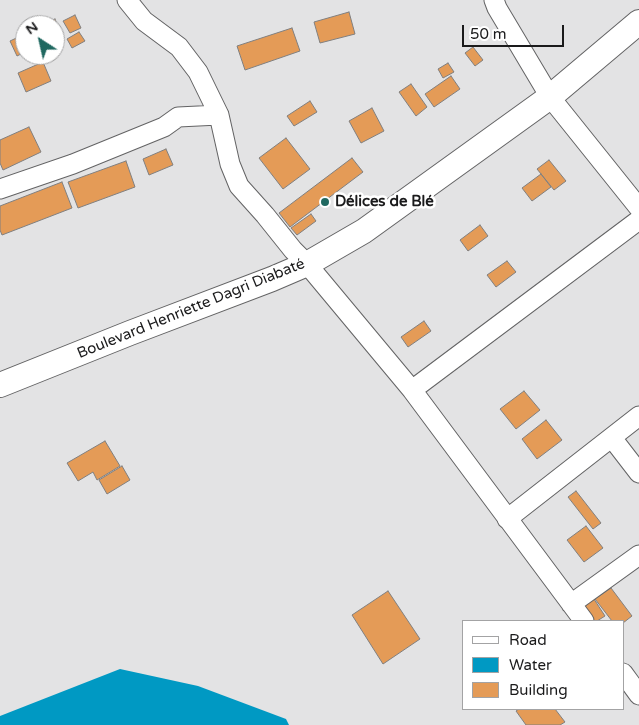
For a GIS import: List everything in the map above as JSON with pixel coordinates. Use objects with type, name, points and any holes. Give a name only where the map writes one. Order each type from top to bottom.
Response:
[{"type":"main road","name":"Boulevard Henriette Dagri Diabaté","points":[[0,385],[307,264],[364,231],[550,97],[639,22]]},
{"type":"street","points":[[127,0],[144,21],[179,47],[198,72],[219,115],[230,164],[238,186],[307,264],[412,390],[583,620]]},
{"type":"street","points":[[494,0],[550,97],[639,208]]},
{"type":"street","points":[[0,189],[73,164],[164,127],[178,117],[219,115]]},
{"type":"street","points":[[412,390],[639,220]]},
{"type":"street","points":[[507,519],[639,416]]},
{"type":"street","points":[[612,438],[639,473]]},
{"type":"street","points":[[571,604],[639,555]]},
{"type":"street","points":[[624,675],[639,695]]},
{"type":"water","points":[[120,669],[198,686],[286,719],[289,725],[0,725],[0,716]]},
{"type":"building","points":[[349,12],[355,34],[320,43],[314,22]]},
{"type":"building","points":[[75,15],[81,28],[70,33],[65,24],[65,20]]},
{"type":"building","points":[[292,28],[300,51],[245,70],[237,46]]},
{"type":"building","points":[[79,32],[85,41],[72,48],[67,39]]},
{"type":"building","points":[[15,39],[15,52],[10,41]]},
{"type":"building","points":[[473,47],[483,60],[475,66],[465,53]]},
{"type":"building","points":[[448,63],[454,72],[443,78],[438,69]]},
{"type":"building","points":[[36,65],[44,65],[51,81],[26,92],[18,73]]},
{"type":"building","points":[[451,76],[460,89],[434,107],[425,94]]},
{"type":"building","points":[[411,84],[427,107],[416,116],[399,92]]},
{"type":"building","points":[[310,101],[317,112],[294,126],[287,116]]},
{"type":"building","points":[[372,108],[384,131],[361,143],[349,121]]},
{"type":"building","points":[[29,127],[41,152],[3,170],[0,163],[0,140]]},
{"type":"building","points":[[286,138],[310,169],[283,189],[259,158]]},
{"type":"building","points":[[166,149],[173,165],[149,175],[143,159]]},
{"type":"building","points":[[352,158],[363,172],[290,227],[279,213]]},
{"type":"building","points":[[549,160],[566,181],[554,190],[537,169]]},
{"type":"building","points":[[126,161],[135,187],[78,208],[68,182]]},
{"type":"building","points":[[541,174],[551,187],[532,201],[522,188]]},
{"type":"building","points":[[62,182],[72,208],[2,235],[0,230],[0,206]]},
{"type":"building","points":[[311,214],[316,221],[297,235],[291,228]]},
{"type":"building","points":[[480,225],[488,236],[468,251],[460,240]]},
{"type":"building","points":[[507,261],[516,272],[496,287],[487,275]]},
{"type":"building","points":[[424,321],[431,331],[408,347],[401,337]]},
{"type":"building","points":[[524,391],[540,410],[516,429],[500,409]]},
{"type":"building","points":[[546,420],[562,440],[537,459],[522,439]]},
{"type":"building","points":[[105,441],[120,466],[97,480],[93,472],[78,481],[67,463]]},
{"type":"building","points":[[122,466],[130,480],[107,494],[99,480]]},
{"type":"building","points":[[576,491],[601,523],[593,529],[568,497]]},
{"type":"building","points":[[586,526],[603,548],[584,562],[567,540]]},
{"type":"building","points":[[611,588],[632,616],[624,622],[624,620],[611,620],[595,599]]},
{"type":"building","points":[[388,591],[420,639],[383,664],[352,615]]},
{"type":"building","points":[[592,596],[605,616],[599,620],[585,620],[576,606]]},
{"type":"building","points":[[556,710],[565,722],[560,725],[526,725],[516,711]]},
{"type":"place","name":"Délices de Blé","points":[[325,202]]}]
